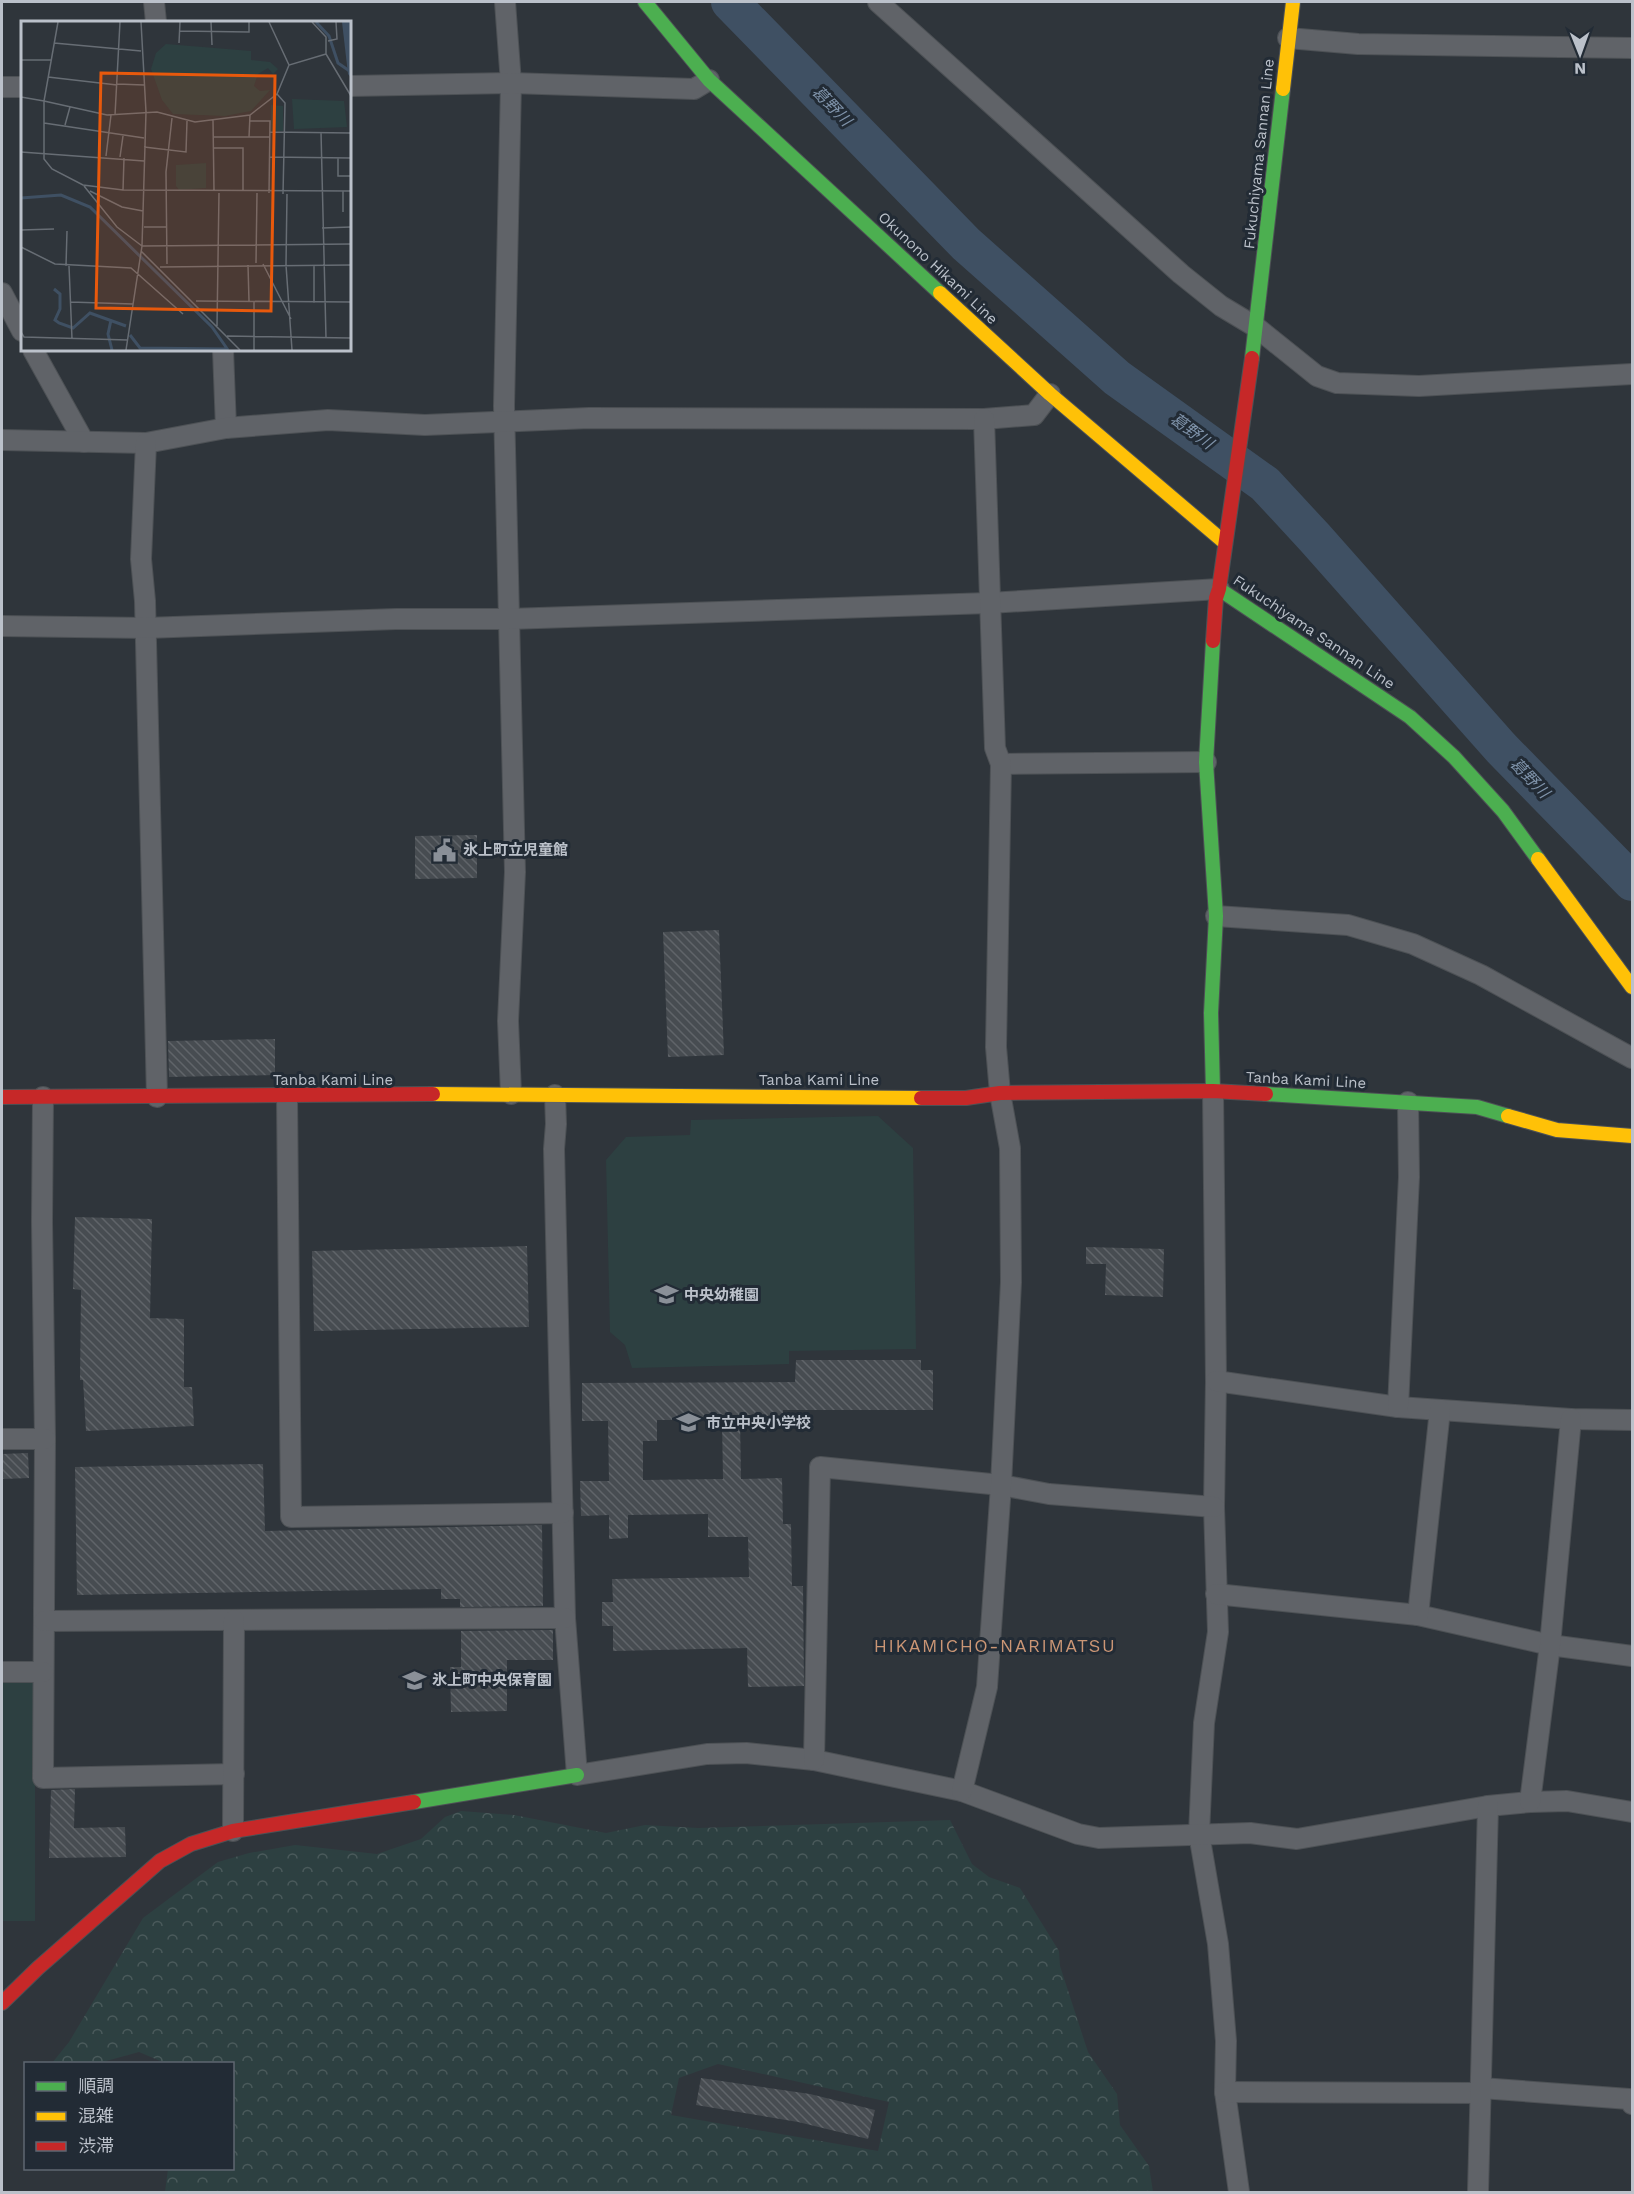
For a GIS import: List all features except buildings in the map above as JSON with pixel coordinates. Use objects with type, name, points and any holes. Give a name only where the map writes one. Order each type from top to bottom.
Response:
[{"type":"main road","name":"Okunono Hikami Line","points":[[645,2],[709,80],[1050,394],[1225,537]]},
{"type":"main road","name":"Fukuchiyama Sannan Line","points":[[1293,2],[1255,333],[1219,589],[1410,717],[1454,757],[1503,811],[1632,987]]},
{"type":"main road","points":[[1213,1091],[1211,1013],[1216,916],[1206,762],[1216,598],[1219,589]]},
{"type":"main road","name":"Tanba Kami Line","points":[[2,1097],[511,1094],[966,1098],[1000,1093],[1213,1091],[1477,1107],[1557,1130],[1632,1136]]},
{"type":"main road","points":[[2,2003],[160,1861],[191,1844],[233,1831],[577,1775]]},
{"type":"street","points":[[154,2],[156,21]]},
{"type":"street","points":[[504,2],[510,83],[505,421],[515,872],[508,1021],[511,1094]]},
{"type":"street","points":[[878,2],[1181,274],[1255,333],[1317,376],[1337,383],[1419,386],[1632,374]]},
{"type":"street","points":[[1288,38],[1358,44],[1632,48]]},
{"type":"street","points":[[351,86],[510,83],[694,89],[709,80]]},
{"type":"street","points":[[2,87],[21,87]]},
{"type":"street","points":[[2,293],[21,329]]},
{"type":"street","points":[[34,351],[84,442]]},
{"type":"street","points":[[223,351],[226,428]]},
{"type":"street","points":[[2,440],[146,443],[226,428],[328,420],[425,425],[590,418],[984,419],[1034,415],[1050,394]]},
{"type":"street","points":[[962,1791],[987,1686],[1001,1485],[1011,1271],[1010,1148],[1000,1093],[996,1047],[1001,764],[995,748],[984,419]]},
{"type":"street","points":[[146,443],[141,559],[146,628],[157,1097]]},
{"type":"street","points":[[2,626],[146,628],[396,619],[509,619],[989,603],[1219,589]]},
{"type":"street","points":[[1001,764],[1206,762]]},
{"type":"street","points":[[1216,916],[1348,926],[1413,944],[1480,975],[1632,1058]]},
{"type":"street","points":[[1213,1091],[1216,1381],[1214,1507],[1218,1632],[1204,1724],[1199,1834],[1218,1944],[1226,2041],[1225,2092],[1239,2193]]},
{"type":"street","points":[[555,1095],[554,1149],[565,1618],[577,1775],[707,1754],[746,1753],[814,1760],[962,1791],[1078,1834],[1099,1838],[1250,1833],[1298,1839],[1488,1806],[1530,1802],[1567,1801],[1632,1812]]},
{"type":"street","points":[[287,1096],[291,1517],[563,1513]]},
{"type":"street","points":[[43,1097],[44,1778],[234,1774]]},
{"type":"street","points":[[1398,1407],[1409,1177],[1408,1102]]},
{"type":"street","points":[[1216,1381],[1398,1407],[1571,1419],[1632,1420]]},
{"type":"street","points":[[1418,1615],[1440,1410]]},
{"type":"street","points":[[1530,1802],[1550,1645],[1571,1419]]},
{"type":"street","points":[[2,1439],[45,1439]]},
{"type":"street","points":[[814,1760],[820,1467],[1001,1485],[1049,1494],[1214,1507]]},
{"type":"street","points":[[1216,1593],[1418,1615],[1550,1645],[1632,1656]]},
{"type":"street","points":[[44,1621],[565,1618]]},
{"type":"street","points":[[233,1831],[234,1620]]},
{"type":"street","points":[[2,1672],[43,1672]]},
{"type":"street","points":[[1478,2193],[1488,1806]]},
{"type":"street","points":[[1225,2092],[1480,2090],[1629,2099],[1632,2104]]},
{"type":"green space","points":[[878,1116],[913,1148],[916,1349],[789,1351],[789,1364],[632,1368],[625,1345],[610,1332],[606,1160],[626,1137],[690,1135],[691,1120]]},
{"type":"green space","points":[[2,1682],[35,1682],[35,1921],[2,1921]]},
{"type":"green space","points":[[461,1811],[514,1815],[606,1833],[645,1825],[698,1828],[950,1820],[972,1864],[989,1877],[1020,1888],[1059,1951],[1060,1966],[1088,2052],[1117,2094],[1120,2125],[1149,2166],[1153,2192],[165,2192],[168,2170],[234,2170],[234,2062],[163,2062],[139,2052],[103,2062],[53,2062],[69,2042],[143,1918],[218,1862],[249,1853],[295,1845],[377,1854],[421,1839],[445,1817]],"holes":[[[718,2064],[889,2102],[878,2151],[671,2115],[679,2078]]]},
{"type":"waterway","name":"葛野川","points":[[730,2],[966,244],[1117,378],[1265,484],[1501,748],[1632,882]]},
{"type":"traffic: fast","points":[[645,2],[709,80],[940,293]]},
{"type":"traffic: fast","points":[[1252,358],[1283,89]]},
{"type":"traffic: fast","points":[[1219,589],[1410,717],[1454,757],[1503,811],[1538,859]]},
{"type":"traffic: fast","points":[[1213,641],[1206,762],[1216,916],[1211,1013],[1213,1091]]},
{"type":"traffic: fast","points":[[1266,1094],[1477,1107],[1508,1116]]},
{"type":"traffic: fast","points":[[414,1802],[577,1775]]},
{"type":"traffic: slow","points":[[1283,89],[1293,2]]},
{"type":"traffic: slow","points":[[940,293],[1050,394],[1224,542]]},
{"type":"traffic: slow","points":[[1538,859],[1632,987]]},
{"type":"traffic: slow","points":[[433,1094],[921,1098]]},
{"type":"traffic: slow","points":[[1508,1116],[1557,1130],[1632,1136]]},
{"type":"traffic: jam","points":[[1213,641],[1216,598],[1252,358]]},
{"type":"traffic: jam","points":[[921,1098],[966,1098],[1000,1093],[1213,1091],[1266,1094]]},
{"type":"traffic: jam","points":[[2,1097],[433,1094]]},
{"type":"traffic: jam","points":[[2,2003],[38,1968],[160,1861],[191,1844],[233,1831],[414,1802]]},
{"type":"place","name":"氷上町立児童館","points":[[445,850]]},
{"type":"place","name":"中央幼稚園","points":[[666,1295]]},
{"type":"place","name":"市立中央小学校","points":[[688,1423]]},
{"type":"place","name":"氷上町中央保育園","points":[[414,1680]]},
{"type":"district","name":"HIKAMICHO-NARIMATSU","points":[[995,1645]]}]
